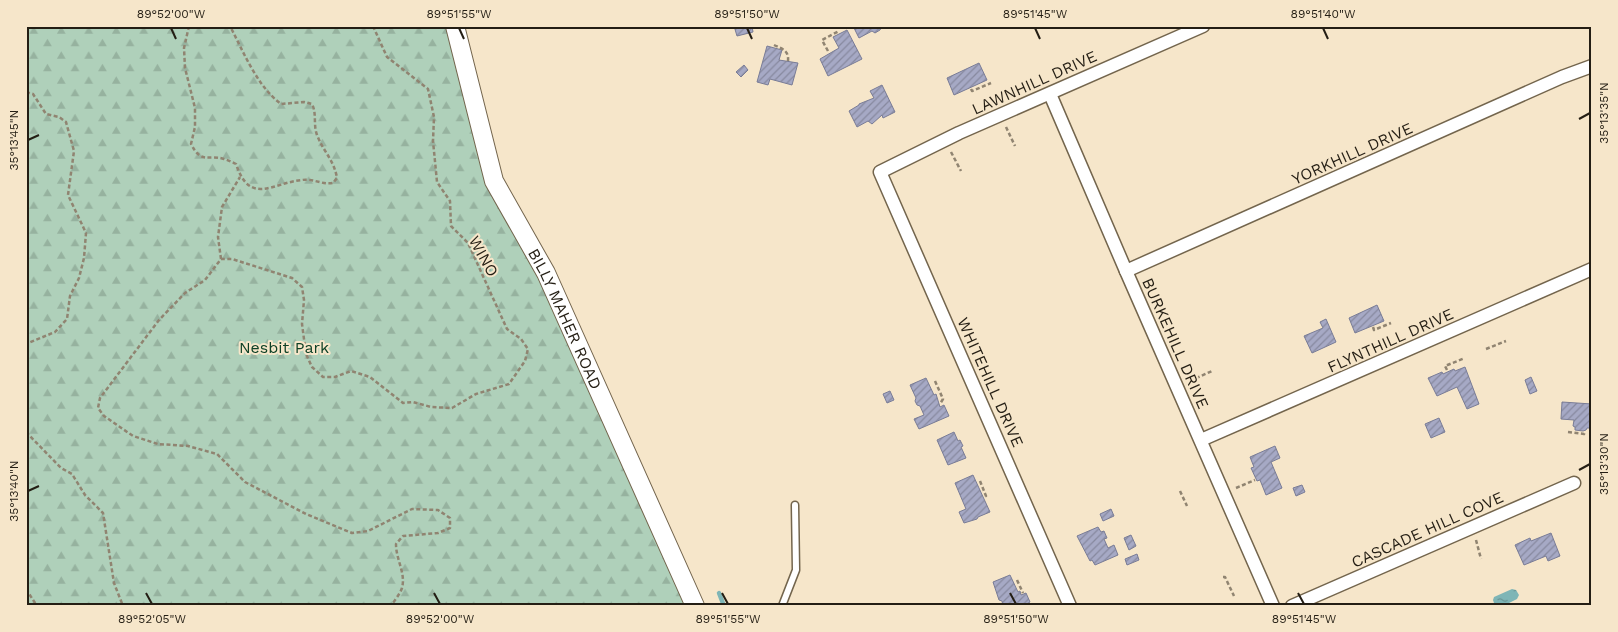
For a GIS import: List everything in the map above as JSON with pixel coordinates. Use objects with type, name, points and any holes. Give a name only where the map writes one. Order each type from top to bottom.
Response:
[{"type":"main road","name":"BILLY MAHER ROAD","points":[[455,26],[494,181],[546,273],[695,606]]},
{"type":"street","name":"LAWNHILL DRIVE","points":[[880,172],[947,139],[1050,94],[1186,30],[1203,26]]},
{"type":"street","name":"YORKHILL DRIVE","points":[[1126,271],[1553,81],[1592,66]]},
{"type":"street","name":"BURKEHILL DRIVE","points":[[1050,94],[1274,606]]},
{"type":"street","name":"WHITEHILL DRIVE","points":[[880,172],[1070,606]]},
{"type":"street","name":"FLYNTHILL DRIVE","points":[[1201,440],[1592,269]]},
{"type":"street","name":"CASCADE HILL COVE","points":[[1292,606],[1574,483]]},
{"type":"lane","points":[[782,606],[796,570],[795,505]]},
{"type":"path","points":[[188,26],[184,48],[184,68],[196,108],[195,127],[190,144],[195,153],[206,159],[223,158],[236,164],[240,177],[246,184],[258,189],[271,188],[304,179],[325,184],[333,183],[337,178],[335,166],[317,135],[314,122],[316,112],[312,104],[304,102],[281,104],[271,96],[261,83],[230,26]]},
{"type":"path","name":"WINO","points":[[221,260],[232,259],[292,278],[302,287],[304,300],[302,324],[306,354],[312,366],[323,377],[335,378],[351,371],[370,377],[403,403],[414,402],[452,408],[476,394],[509,384],[525,361],[528,349],[521,339],[507,329],[468,243],[450,226],[450,201],[437,182],[433,140],[434,117],[428,89],[387,56],[373,26]]},
{"type":"path","points":[[828,52],[822,40],[839,31]]},
{"type":"path","points":[[774,45],[786,51],[788,61]]},
{"type":"path","points":[[970,89],[972,91],[992,82]]},
{"type":"path","points":[[26,92],[32,94],[46,114],[59,117],[66,122],[74,151],[68,195],[86,233],[84,258],[79,278],[70,296],[67,319],[54,332],[26,344]]},
{"type":"path","points":[[1006,127],[1015,146]]},
{"type":"path","points":[[951,152],[961,171]]},
{"type":"path","points":[[240,177],[222,207],[218,237],[221,260],[205,280],[185,293],[159,320],[100,398],[98,408],[104,416],[133,436],[158,444],[188,446],[217,454],[245,482],[306,514],[352,533],[368,532],[412,509],[438,510],[450,518],[450,528],[438,533],[403,536],[396,544],[396,556],[403,576],[402,590],[391,606]]},
{"type":"path","points":[[1373,327],[1374,330],[1391,323]]},
{"type":"path","points":[[1486,349],[1506,341]]},
{"type":"path","points":[[1447,370],[1445,366],[1465,358]]},
{"type":"path","points":[[1190,381],[1212,371]]},
{"type":"path","points":[[935,381],[943,399],[940,404]]},
{"type":"path","points":[[1568,432],[1584,434],[1585,431]]},
{"type":"path","points":[[26,432],[60,468],[72,474],[85,495],[103,513],[114,584],[123,606]]},
{"type":"path","points":[[980,480],[986,496],[984,497]]},
{"type":"path","points":[[1236,488],[1255,480]]},
{"type":"path","points":[[1180,491],[1187,506]]},
{"type":"path","points":[[1476,540],[1480,559]]},
{"type":"path","points":[[1223,577],[1225,576],[1234,596]]},
{"type":"path","points":[[1017,580],[1023,593]]},
{"type":"path","points":[[26,589],[37,606]]},
{"type":"green space","name":"Nesbit Park","points":[[26,26],[457,26],[489,168],[651,486],[702,606],[26,606]]},
{"type":"water","points":[[1512,589],[1516,590],[1519,595],[1517,599],[1503,606],[1495,606],[1494,597]]},
{"type":"building","points":[[734,26],[752,26],[753,32],[737,36]]},
{"type":"building","points":[[853,26],[880,26],[881,28],[875,33],[872,31],[859,38]]},
{"type":"building","points":[[847,30],[862,59],[828,76],[820,59],[839,48],[833,37]]},
{"type":"building","points":[[767,46],[782,50],[779,60],[798,63],[792,85],[770,79],[768,85],[757,82]]},
{"type":"building","points":[[979,63],[987,80],[954,95],[947,78]]},
{"type":"building","points":[[744,65],[748,70],[741,77],[736,72]]},
{"type":"building","points":[[882,85],[895,112],[883,118],[882,115],[872,124],[868,121],[857,127],[849,111],[859,104],[874,98],[870,91]]},
{"type":"building","points":[[1377,305],[1384,321],[1355,333],[1349,318]]},
{"type":"building","points":[[1326,319],[1336,342],[1312,353],[1304,336],[1323,328],[1320,322]]},
{"type":"building","points":[[1465,367],[1479,404],[1467,409],[1457,387],[1437,396],[1428,378],[1442,372],[1443,374]]},
{"type":"building","points":[[1531,377],[1537,391],[1530,394],[1525,380]]},
{"type":"building","points":[[926,378],[934,395],[936,394],[940,407],[944,405],[949,416],[919,429],[914,419],[924,415],[920,406],[915,401],[916,398],[910,385]]},
{"type":"building","points":[[890,391],[894,400],[887,403],[883,394]]},
{"type":"building","points":[[1562,402],[1592,404],[1592,428],[1587,428],[1583,431],[1575,430],[1573,426],[1574,420],[1561,419]]},
{"type":"building","points":[[1439,418],[1445,432],[1431,438],[1425,424]]},
{"type":"building","points":[[954,432],[958,441],[960,440],[963,446],[961,447],[966,458],[948,465],[937,440]]},
{"type":"building","points":[[1275,446],[1280,458],[1271,462],[1282,488],[1266,495],[1260,480],[1257,481],[1251,468],[1254,467],[1250,457]]},
{"type":"building","points":[[973,475],[990,512],[964,523],[959,512],[966,509],[955,483]]},
{"type":"building","points":[[1302,485],[1305,492],[1296,496],[1293,488]]},
{"type":"building","points":[[1111,509],[1114,516],[1103,521],[1100,514]]},
{"type":"building","points":[[1098,527],[1101,532],[1104,531],[1107,538],[1104,539],[1108,548],[1114,545],[1118,555],[1095,565],[1092,560],[1090,561],[1077,536]]},
{"type":"building","points":[[1551,533],[1560,556],[1548,561],[1546,556],[1524,565],[1515,545],[1530,538],[1531,541]]},
{"type":"building","points":[[1131,535],[1136,546],[1129,550],[1124,538]]},
{"type":"building","points":[[1137,554],[1139,560],[1127,565],[1125,559]]},
{"type":"building","points":[[1010,575],[1018,592],[1020,591],[1021,595],[1026,593],[1030,602],[1023,606],[1003,606],[1002,601],[999,600],[993,582]]},
{"type":"waterway","points":[[719,593],[724,606]]}]
